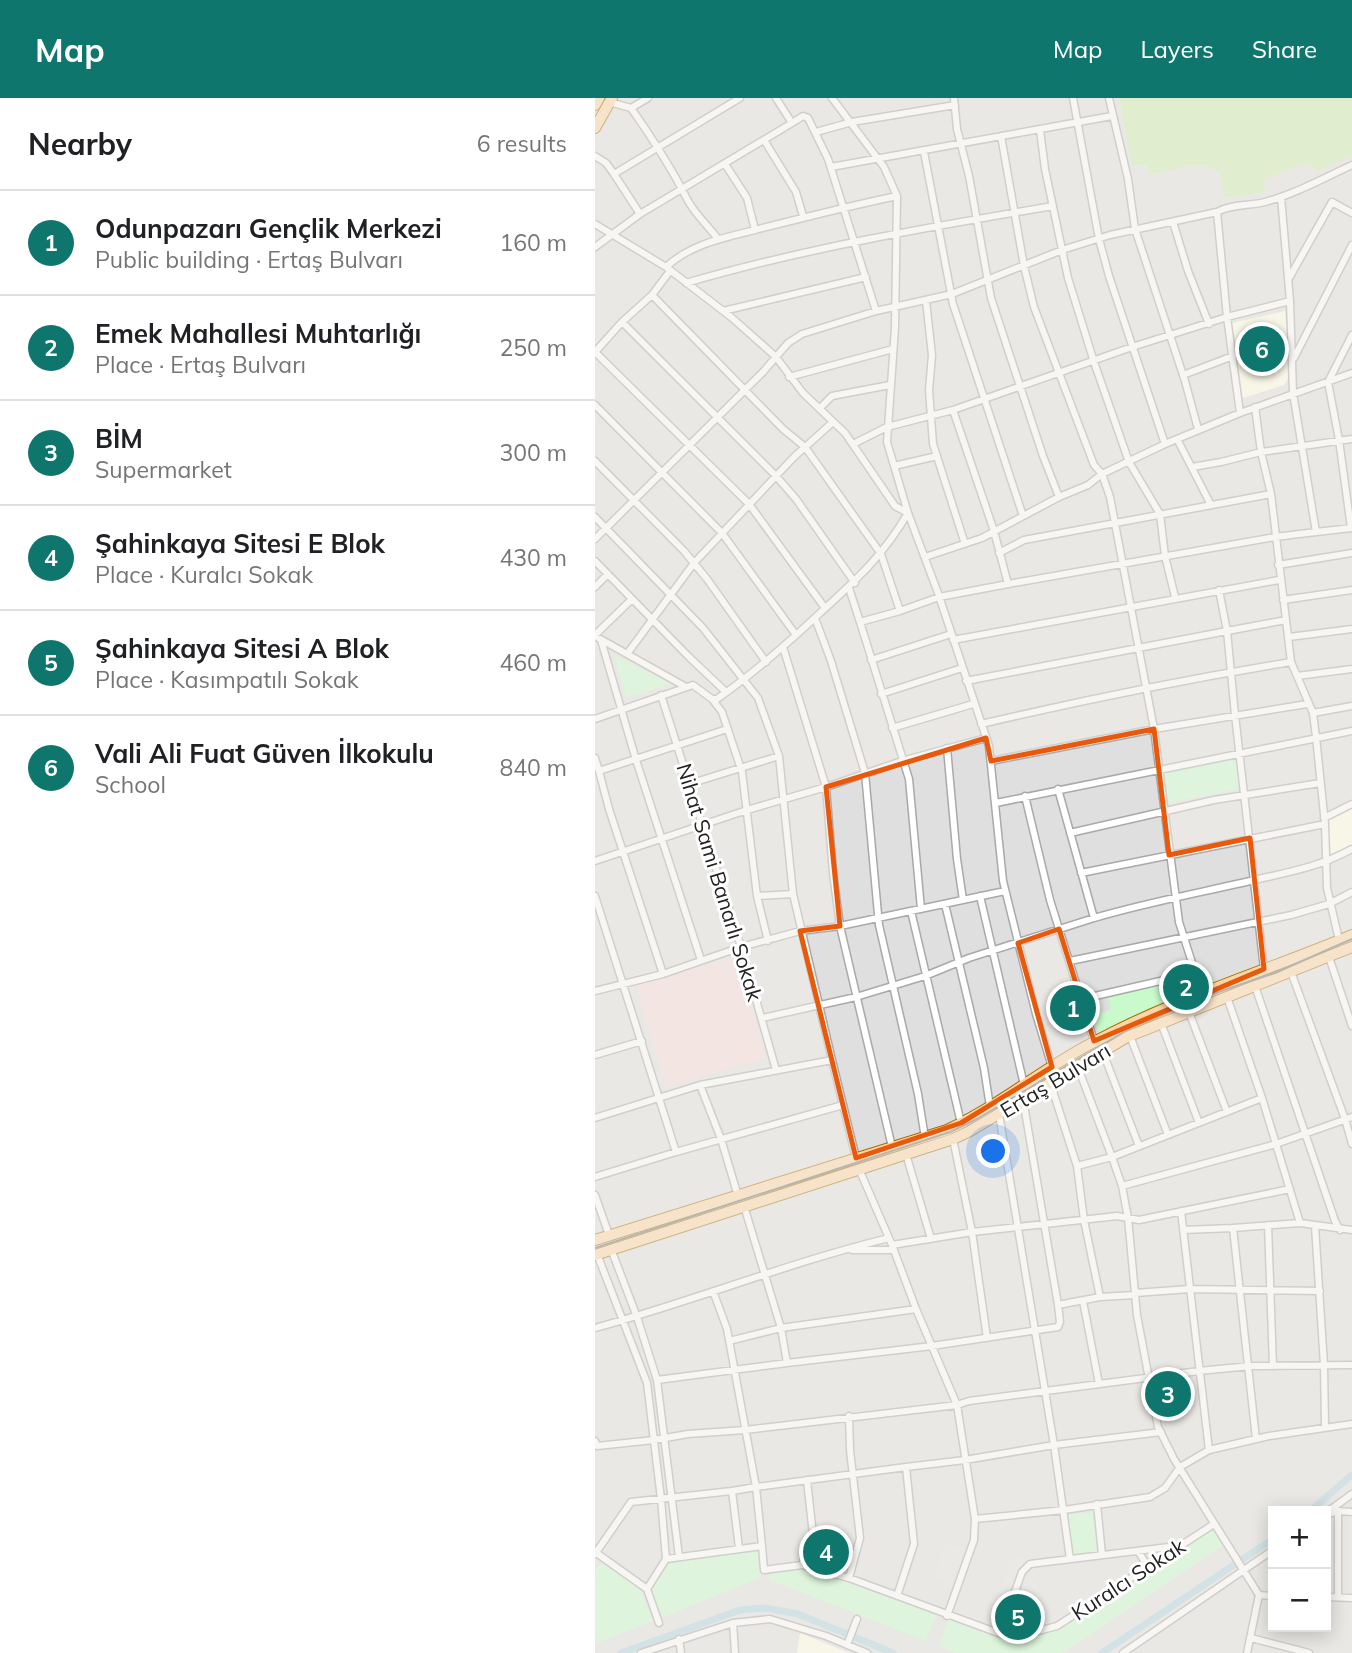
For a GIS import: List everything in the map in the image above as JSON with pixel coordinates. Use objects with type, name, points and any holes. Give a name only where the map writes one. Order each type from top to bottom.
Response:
[{"type":"main road","points":[[595,105],[603,99]]},
{"type":"main road","points":[[595,128],[603,99]]},
{"type":"main road","name":"Ertaş Bulvarı","points":[[596,1238],[738,1196],[953,1139],[1024,1086],[1094,1041],[1202,993],[1352,935]]},
{"type":"main road","name":"Ertaş Bulvarı","points":[[596,1254],[744,1206],[858,1164],[892,1147],[925,1138],[994,1111],[1023,1099],[1130,1036],[1352,947]]},
{"type":"street","points":[[631,108],[648,98]]},
{"type":"street","points":[[614,174],[740,98]]},
{"type":"street","points":[[776,98],[792,122]]},
{"type":"street","points":[[832,98],[879,158],[897,196],[895,306],[887,442],[908,513],[986,738],[991,761],[1005,891],[1052,1068]]},
{"type":"street","points":[[1073,98],[1099,239],[1165,444]]},
{"type":"street","points":[[1109,98],[1128,178],[1135,229],[1198,429]]},
{"type":"street","points":[[603,99],[631,108],[683,187],[688,200],[718,239]]},
{"type":"street","points":[[816,132],[954,101],[991,298],[1059,497]]},
{"type":"street","points":[[595,247],[640,214],[803,116],[808,118],[816,132],[831,167],[876,311]]},
{"type":"street","points":[[831,167],[1112,116]]},
{"type":"street","points":[[1040,130],[1062,250],[1094,362],[1129,462],[1160,514],[1165,556],[1175,597]]},
{"type":"street","points":[[1002,136],[1024,266],[1034,307],[1094,465],[1102,474],[1110,497],[1154,729],[1175,897],[1184,938],[1202,993]]},
{"type":"street","points":[[764,140],[796,192],[803,216]]},
{"type":"street","points":[[924,152],[952,294],[1023,516]]},
{"type":"street","points":[[595,156],[614,174],[640,214]]},
{"type":"street","points":[[725,164],[747,198],[755,230]]},
{"type":"street","points":[[595,539],[746,389],[788,343],[802,334],[876,311],[952,294],[1062,250],[1099,239],[1281,197],[1352,165]]},
{"type":"street","points":[[825,608],[749,504],[595,351],[652,295],[676,258],[718,239],[803,216],[897,196]]},
{"type":"street","points":[[1281,197],[1290,301],[1293,393],[1316,532]]},
{"type":"street","points":[[1288,280],[1332,202],[1352,213]]},
{"type":"street","points":[[686,284],[742,267],[855,242],[1053,206]]},
{"type":"street","points":[[1217,212],[1240,413]]},
{"type":"street","points":[[1173,222],[1209,324]]},
{"type":"street","points":[[595,224],[668,269],[723,311],[776,357],[789,377],[853,444],[895,506],[908,513]]},
{"type":"street","points":[[1293,361],[1352,245]]},
{"type":"street","points":[[723,311],[866,276]]},
{"type":"street","points":[[652,295],[783,429],[805,447],[881,554],[900,611]]},
{"type":"street","points":[[926,301],[932,355],[930,415],[937,456],[965,544]]},
{"type":"street","points":[[853,444],[887,427],[953,410],[1132,347],[1227,317],[1290,301]]},
{"type":"street","points":[[622,322],[776,476],[796,499],[852,586],[881,694],[909,779],[921,909]]},
{"type":"street","points":[[860,622],[939,597],[1275,537],[1351,528],[1328,382],[1352,335]]},
{"type":"street","points":[[789,377],[893,349]]},
{"type":"street","points":[[1183,375],[1233,356]]},
{"type":"street","points":[[925,557],[994,531],[1088,485],[1102,474],[1198,429],[1352,373]]},
{"type":"street","points":[[820,408],[832,396],[890,385]]},
{"type":"street","points":[[595,405],[722,533],[796,635]]},
{"type":"street","points":[[1255,407],[1261,452],[1271,494],[1279,580],[1291,662],[1313,713],[1325,821],[1329,904],[1339,940]]},
{"type":"street","points":[[953,410],[994,531],[1008,584]]},
{"type":"street","points":[[627,654],[694,563],[776,476],[834,422]]},
{"type":"street","points":[[1177,439],[1211,505]]},
{"type":"street","points":[[1192,467],[1261,452],[1352,439]]},
{"type":"street","points":[[894,466],[937,456]]},
{"type":"street","points":[[595,461],[694,563],[766,662]]},
{"type":"street","points":[[999,553],[1024,540],[1271,494]]},
{"type":"street","points":[[712,699],[717,699],[745,679],[852,586],[881,554],[908,513]]},
{"type":"street","points":[[595,517],[703,628],[745,679],[758,698],[779,756],[785,832],[800,931],[858,1164],[957,1405],[975,1519],[974,1540],[947,1616]]},
{"type":"street","points":[[1278,565],[1352,553]]},
{"type":"street","points":[[595,561],[726,692]]},
{"type":"street","points":[[595,587],[608,574]]},
{"type":"street","points":[[871,660],[952,637],[1131,608],[1175,597],[1279,580]]},
{"type":"street","points":[[1219,590],[1227,631],[1234,715],[1264,969]]},
{"type":"street","points":[[1283,600],[1352,590]]},
{"type":"street","points":[[597,637],[632,599]]},
{"type":"street","points":[[815,618],[865,773],[879,918],[918,1094],[925,1138]]},
{"type":"street","points":[[966,681],[1286,620]]},
{"type":"street","points":[[1289,637],[1352,629]]},
{"type":"street","points":[[597,637],[685,687]]},
{"type":"street","points":[[597,637],[701,960]]},
{"type":"street","points":[[783,647],[827,788],[840,926],[892,1147]]},
{"type":"street","points":[[981,724],[1145,687],[1291,662]]},
{"type":"street","points":[[881,694],[962,668]]},
{"type":"street","points":[[1297,677],[1352,669]]},
{"type":"street","points":[[595,719],[693,685],[712,699],[722,712],[740,768],[757,896],[768,941]]},
{"type":"street","name":"Nihat Sami Banarlı Sokak","points":[[661,695],[741,947],[776,1070]]},
{"type":"street","points":[[892,729],[973,704]]},
{"type":"street","points":[[991,761],[1154,729],[1307,704]]},
{"type":"street","points":[[1313,713],[1352,706]]},
{"type":"street","points":[[599,771],[727,729]]},
{"type":"street","points":[[996,803],[1352,731]]},
{"type":"street","points":[[595,861],[747,810],[827,788],[902,761],[986,738]]},
{"type":"street","points":[[947,748],[963,900]]},
{"type":"street","points":[[689,784],[779,756]]},
{"type":"street","points":[[595,758],[663,974]]},
{"type":"street","points":[[1070,833],[1214,800],[1320,783]]},
{"type":"street","points":[[1058,789],[1094,918]]},
{"type":"street","points":[[1025,796],[1059,929],[1094,1041]]},
{"type":"street","points":[[1081,873],[1325,821],[1352,804]]},
{"type":"street","points":[[762,1018],[856,996],[925,976],[993,950],[1094,918],[1175,897],[1280,876],[1327,862],[1352,849]]},
{"type":"street","points":[[595,991],[663,974],[741,947],[800,931],[840,926],[1005,891]]},
{"type":"street","points":[[1070,961],[1259,922],[1329,904],[1352,892]]},
{"type":"street","points":[[757,896],[793,894]]},
{"type":"street","points":[[595,896],[676,1152]]},
{"type":"street","points":[[980,896],[1024,1086]]},
{"type":"street","points":[[945,904],[1018,1226],[1070,1559]]},
{"type":"street","points":[[911,911],[961,1123]]},
{"type":"street","points":[[1329,957],[1352,1026]]},
{"type":"street","points":[[1291,972],[1349,1118],[1352,1144]]},
{"type":"street","points":[[1082,999],[1195,973]]},
{"type":"street","points":[[1255,986],[1340,1230]]},
{"type":"street","points":[[1227,997],[1262,1098],[1300,1223]]},
{"type":"street","points":[[1189,1012],[1227,1112]]},
{"type":"street","points":[[1161,1023],[1199,1123]]},
{"type":"street","points":[[1130,1036],[1168,1135]]},
{"type":"street","points":[[595,1055],[642,1041]]},
{"type":"street","points":[[1103,1050],[1139,1146]]},
{"type":"street","points":[[595,1118],[700,1085],[832,1060]]},
{"type":"street","points":[[1077,1065],[1122,1186],[1147,1378],[1161,1432],[1259,1595],[1247,1653]]},
{"type":"street","points":[[1050,1082],[1077,1166],[1084,1220],[1100,1297]]},
{"type":"street","points":[[700,1085],[721,1139],[738,1196]]},
{"type":"street","points":[[1077,1166],[1112,1157],[1262,1098]]},
{"type":"street","points":[[657,1380],[932,1346],[1058,1327],[1058,1305],[1023,1099]]},
{"type":"street","points":[[595,1177],[843,1105]]},
{"type":"street","points":[[1122,1186],[1276,1144],[1349,1118]]},
{"type":"street","points":[[953,1139],[972,1232],[987,1338]]},
{"type":"street","points":[[906,1153],[931,1239]]},
{"type":"street","points":[[595,1328],[637,1317],[828,1253],[1018,1226],[1117,1216],[1139,1220],[1290,1189]]},
{"type":"street","points":[[595,1195],[609,1235]]},
{"type":"street","points":[[744,1206],[781,1328],[787,1363]]},
{"type":"street","points":[[1181,1211],[1209,1450]]},
{"type":"street","points":[[1183,1230],[1300,1223],[1352,1230]]},
{"type":"street","points":[[1268,1226],[1273,1366]]},
{"type":"street","points":[[1315,1226],[1325,1426]]},
{"type":"street","points":[[1233,1228],[1256,1439]]},
{"type":"street","points":[[846,1250],[892,1244]]},
{"type":"street","points":[[611,1249],[657,1380],[679,1557]]},
{"type":"street","points":[[596,1254],[647,1383],[666,1559],[647,1589]]},
{"type":"street","points":[[1058,1305],[1100,1297],[1190,1289],[1320,1291]]},
{"type":"street","points":[[713,1291],[736,1370],[755,1487],[764,1570],[802,1565],[813,1535],[807,1480]]},
{"type":"street","points":[[1083,1301],[1099,1384]]},
{"type":"street","points":[[729,1341],[781,1328],[916,1309]]},
{"type":"street","points":[[596,1446],[957,1405],[969,1401],[1199,1371],[1250,1366],[1352,1365]]},
{"type":"street","points":[[849,1416],[860,1538],[849,1578]]},
{"type":"street","points":[[975,1519],[1064,1510],[1150,1497],[1165,1488],[1180,1467],[1209,1450],[1325,1426],[1352,1424]]},
{"type":"street","points":[[659,1623],[647,1589],[595,1553],[631,1502],[673,1499],[1161,1432]]},
{"type":"street","points":[[897,1596],[914,1544],[906,1467]]},
{"type":"street","points":[[732,1491],[739,1548]]},
{"type":"street","points":[[1331,1510],[1352,1493]]},
{"type":"street","points":[[1097,1504],[1102,1555]]},
{"type":"street","points":[[1338,1511],[1338,1597]]},
{"type":"street","points":[[1331,1513],[1352,1512]]},
{"type":"street","name":"Kuralcı Sokak","points":[[802,1565],[849,1578],[1013,1638],[1057,1626],[1214,1524]]},
{"type":"street","points":[[666,1559],[762,1546]]},
{"type":"street","points":[[1000,1633],[1021,1572],[1030,1564],[1179,1546]]},
{"type":"street","points":[[1138,1551],[1148,1567]]},
{"type":"street","points":[[1122,1653],[1243,1567],[1268,1553]]},
{"type":"street","points":[[1259,1595],[1268,1596]]},
{"type":"street","points":[[1331,1597],[1352,1598]]},
{"type":"street","points":[[641,1653],[660,1650],[680,1639],[733,1623],[770,1619],[867,1653]]},
{"type":"street","points":[[848,1645],[857,1619]]},
{"type":"street","points":[[733,1623],[735,1653]]},
{"type":"street","points":[[1251,1638],[1309,1653]]},
{"type":"street","points":[[680,1639],[681,1653]]},
{"type":"highlighted area","points":[[1154,729],[1169,855],[1250,838],[1264,969],[1094,1041],[1059,929],[1018,943],[1052,1067],[961,1123],[856,1158],[800,931],[840,926],[826,787],[986,738],[991,761]]},
{"type":"shaded area","points":[[595,98],[1352,98],[1352,1653],[595,1653]]},
{"type":"shaded area","points":[[1285,311],[1290,375],[1284,385],[1243,398],[1232,323]]},
{"type":"shaded area","points":[[1352,803],[1352,849],[1327,862],[1324,818]]},
{"type":"shaded area","points":[[737,956],[766,1058],[666,1087],[636,986]]},
{"type":"shaded area","points":[[945,1544],[964,1549],[951,1584],[934,1578]]},
{"type":"shaded area","points":[[1019,1554],[1026,1563],[1017,1573],[999,1619],[987,1616],[994,1596],[999,1595],[1010,1562]]},
{"type":"shaded area","points":[[800,1633],[849,1653],[797,1653]]},
{"type":"green space","points":[[1119,98],[1352,98],[1352,156],[1318,171],[1306,163],[1264,179],[1265,192],[1224,199],[1220,176],[1208,167],[1188,166],[1150,175],[1147,165],[1132,166]]},
{"type":"green space","points":[[614,655],[672,684],[626,697]]},
{"type":"green space","points":[[1236,757],[1239,789],[1167,803],[1162,770]]},
{"type":"green space","points":[[1170,980],[1179,999],[1099,1034],[1093,1015],[1111,1010],[1108,996]]},
{"type":"green space","points":[[1094,1512],[1100,1551],[1073,1555],[1068,1514]]},
{"type":"green space","points":[[1212,1527],[1222,1546],[1066,1651],[955,1653],[939,1646],[949,1618],[1009,1640],[1059,1630]]},
{"type":"green space","points":[[762,1546],[759,1578],[662,1618],[651,1588],[667,1563]]},
{"type":"green space","points":[[601,1563],[640,1589],[653,1621],[595,1644],[595,1571]]},
{"type":"green space","points":[[803,1567],[853,1581],[937,1613],[926,1641],[770,1580],[769,1572]]},
{"type":"waterway","points":[[1316,1506],[1352,1475]]},
{"type":"waterway","points":[[1102,1653],[1268,1542]]},
{"type":"waterway","points":[[621,1653],[740,1610],[765,1608],[798,1614],[893,1653]]},
{"type":"tram line","points":[[595,1248],[950,1132],[977,1119],[1134,1026],[1203,997],[1275,973],[1352,939]]},
{"type":"place","name":"Vali Ali Fuat Güven İlkokulu","points":[[1262,349]]},
{"type":"place","name":"Emek Mahallesi Muhtarlığı","points":[[1186,987]]},
{"type":"place","name":"Odunpazarı Gençlik Merkezi","points":[[1073,1008]]},
{"type":"place","name":"BİM","points":[[1168,1394]]},
{"type":"place","name":"Şahinkaya Sitesi E Blok","points":[[826,1552]]},
{"type":"place","name":"Şahinkaya Sitesi A Blok","points":[[1018,1617]]}]
